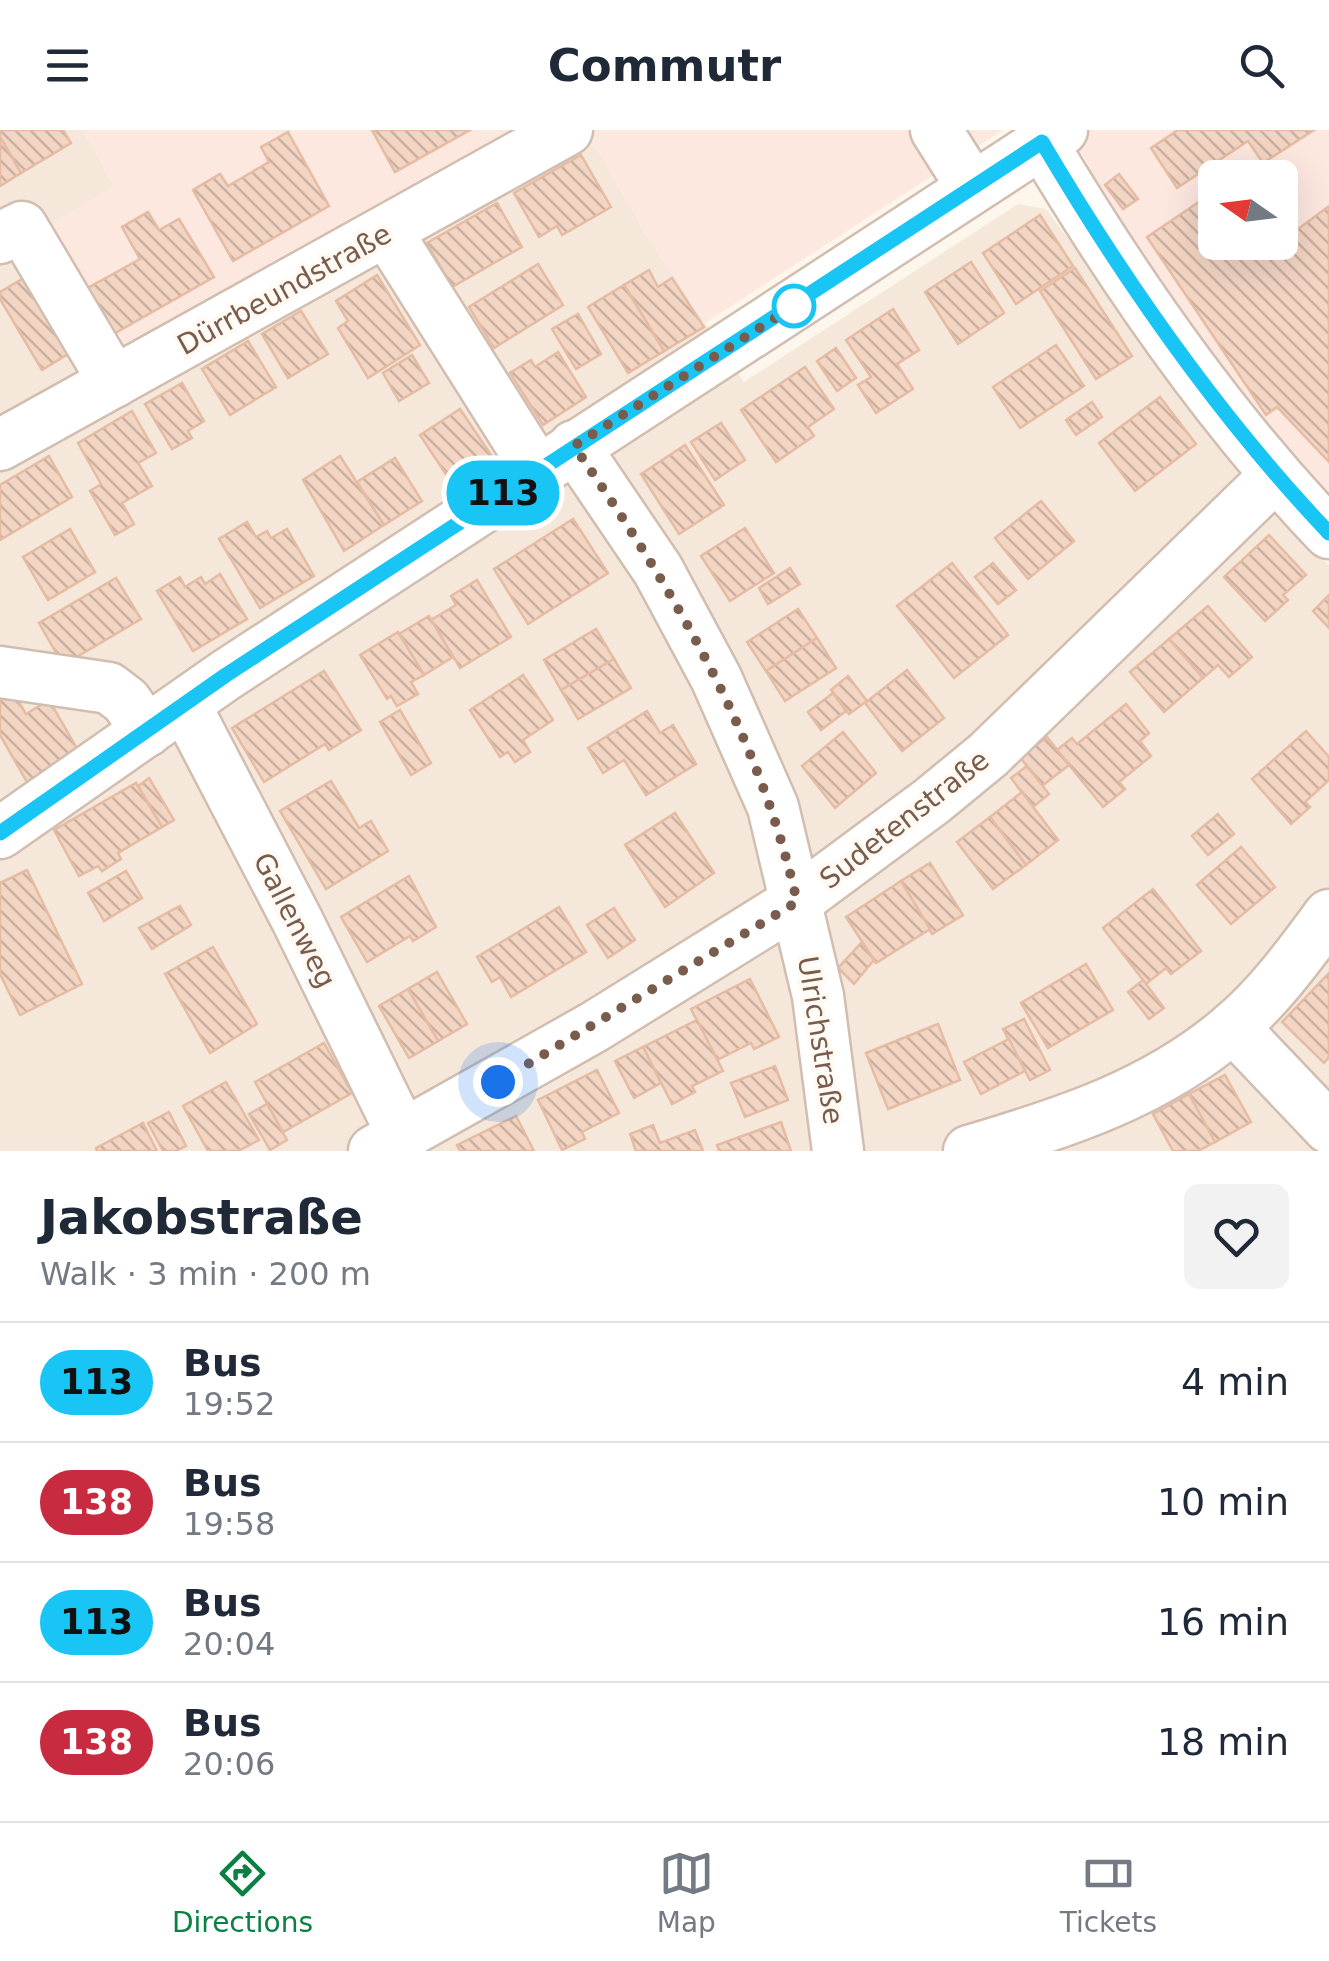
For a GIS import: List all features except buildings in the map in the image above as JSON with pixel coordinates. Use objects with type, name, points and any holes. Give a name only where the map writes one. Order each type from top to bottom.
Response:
[{"type":"street","name":"Dürrbeundstraße","points":[[0,445],[567,130]]},
{"type":"street","points":[[936,130],[972,186]]},
{"type":"street","points":[[0,833],[226,675],[1052,136],[1152,314],[1275,476],[1329,533]]},
{"type":"street","points":[[0,238],[22,226],[114,382]]},
{"type":"street","name":"Ulrichstraße","points":[[388,232],[556,458],[658,570],[716,678],[773,807],[818,996],[838,1151]]},
{"type":"street","name":"Sudetenstraße","points":[[389,1144],[594,1027],[797,902],[988,755],[1275,476]]},
{"type":"street","name":"Gallenweg","points":[[0,672],[109,688],[126,701],[166,718],[297,920],[389,1144]]},
{"type":"street","points":[[969,1151],[1103,1108],[1148,1086],[1233,1027],[1329,916]]},
{"type":"street","points":[[1233,1027],[1329,1128]]},
{"type":"shaded area","points":[[0,130],[83,130],[114,186],[579,130],[600,154],[645,233],[744,382],[1018,204],[1046,209],[1163,366],[1329,565],[1329,1151],[0,1151]]},
{"type":"shaded area","points":[[83,130],[522,130],[113,361],[42,229],[114,186]]},
{"type":"shaded area","points":[[579,130],[1003,130],[705,323],[645,233],[600,154]]},
{"type":"shaded area","points":[[1066,130],[1329,130],[1329,500],[1228,378],[1089,193],[1088,164]]},
{"type":"bus line","name":"113","points":[[0,833],[226,675],[1042,142],[1168,336],[1275,476],[1329,533]]},
{"type":"route","points":[[498,1082],[797,902],[773,807],[716,678],[658,570],[574,446],[794,306]]}]
